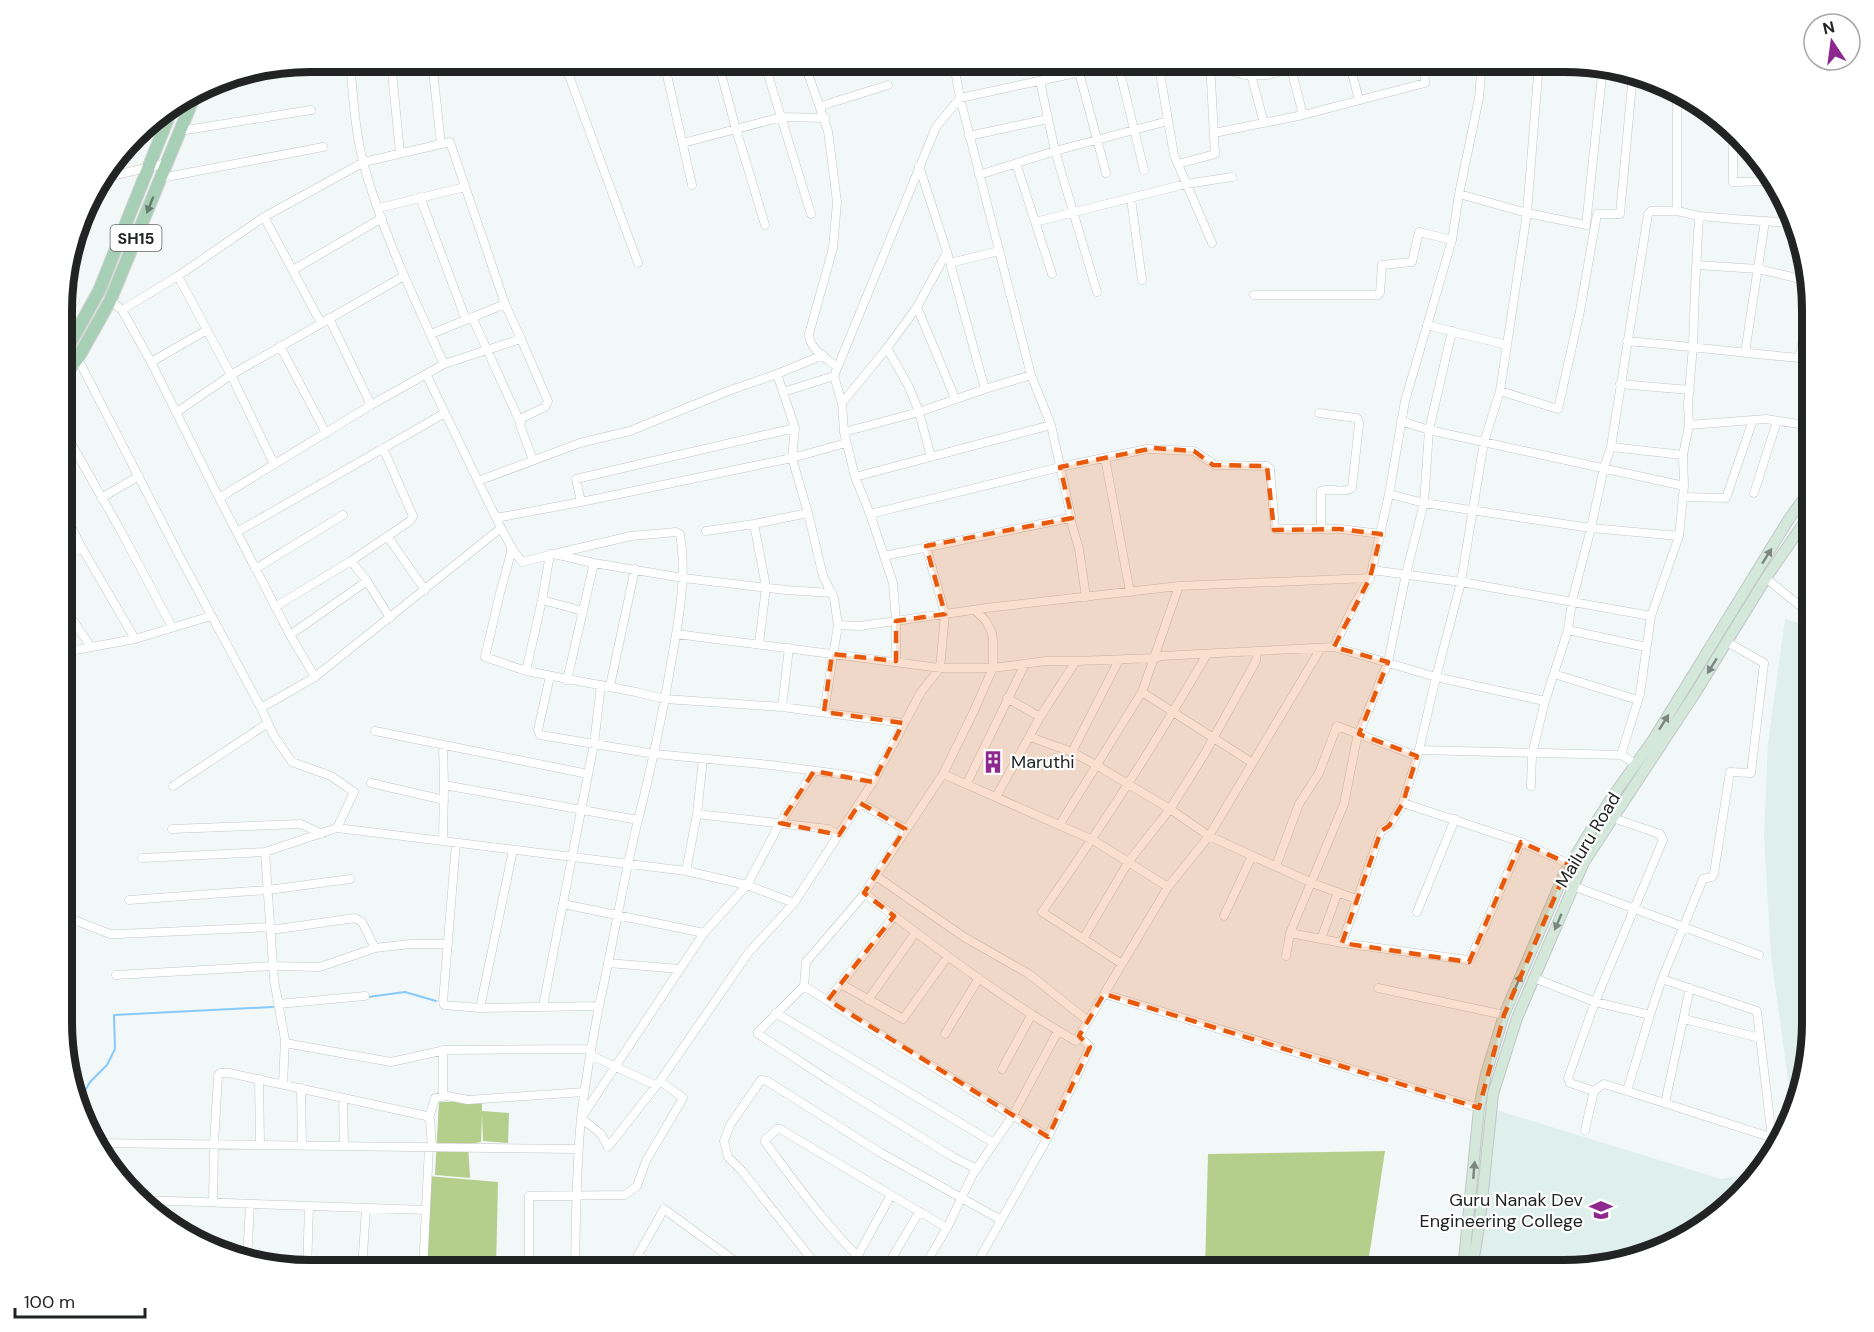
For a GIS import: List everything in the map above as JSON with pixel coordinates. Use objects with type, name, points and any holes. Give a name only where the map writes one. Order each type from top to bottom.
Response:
[{"type":"main road","name":"SH15","points":[[72,366],[110,301],[191,104]]},
{"type":"main road","name":"SH15","points":[[72,339],[99,291],[168,119]]},
{"type":"street","points":[[351,72],[358,135],[364,162],[404,276],[444,364]]},
{"type":"street","points":[[392,72],[400,153]]},
{"type":"street","points":[[433,72],[441,144]]},
{"type":"street","points":[[568,72],[638,263]]},
{"type":"street","points":[[666,72],[692,185]]},
{"type":"street","points":[[721,72],[765,225]]},
{"type":"street","points":[[767,72],[811,214]]},
{"type":"street","points":[[808,72],[825,118],[837,191],[834,240],[809,334],[811,345],[837,367]]},
{"type":"street","points":[[956,72],[969,136],[1031,375],[1051,425],[1070,518],[1079,549],[1086,597]]},
{"type":"street","points":[[896,662],[893,583],[855,477],[844,432],[842,403],[834,376],[919,166],[936,127],[960,98],[1079,72],[1106,173]]},
{"type":"street","points":[[1120,72],[1144,171]]},
{"type":"street","points":[[1160,72],[1174,155],[1212,243]]},
{"type":"street","points":[[1178,164],[1215,154],[1211,72]]},
{"type":"street","points":[[1236,72],[1245,75],[1268,75],[1278,72]]},
{"type":"street","points":[[1292,72],[1304,115]]},
{"type":"street","points":[[1352,72],[1359,100]]},
{"type":"street","points":[[1214,133],[1304,115],[1425,82],[1424,72]]},
{"type":"street","points":[[1334,647],[1371,574],[1389,494],[1405,401],[1452,240],[1479,98],[1481,72]]},
{"type":"street","points":[[1342,943],[1381,831],[1389,826],[1403,803],[1418,753],[1461,582],[1484,442],[1500,391],[1527,213],[1538,72]]},
{"type":"street","points":[[1256,75],[1264,123]]},
{"type":"street","points":[[1459,194],[1527,213],[1586,225],[1602,75]]},
{"type":"street","points":[[1040,81],[1055,151],[1096,292]]},
{"type":"street","points":[[1500,391],[1558,409],[1580,311],[1597,214],[1620,214],[1632,82]]},
{"type":"street","points":[[821,106],[888,85]]},
{"type":"street","points":[[1677,101],[1677,211]]},
{"type":"street","points":[[180,131],[311,110]]},
{"type":"street","points":[[683,143],[782,117],[825,118]]},
{"type":"street","points":[[969,136],[1048,119]]},
{"type":"street","points":[[980,175],[1055,151],[1168,121]]},
{"type":"street","points":[[122,310],[178,276],[264,217],[364,162],[450,142],[505,304],[548,401],[545,407],[522,418],[520,422]]},
{"type":"street","points":[[1733,143],[1733,182],[1764,181]]},
{"type":"street","points":[[161,178],[323,147]]},
{"type":"street","points":[[113,176],[167,163]]},
{"type":"street","points":[[1016,164],[1052,274]]},
{"type":"street","points":[[919,166],[950,262],[985,389]]},
{"type":"street","points":[[1035,222],[1186,184],[1232,177]]},
{"type":"street","points":[[379,208],[465,187]]},
{"type":"street","points":[[420,197],[469,319],[488,350],[520,422],[533,460]]},
{"type":"street","points":[[1131,199],[1142,280]]},
{"type":"street","points":[[1532,786],[1532,754],[1545,701],[1568,630],[1572,601],[1592,528],[1604,467],[1611,447],[1648,214],[1652,211],[1677,211],[1700,216],[1785,222]]},
{"type":"street","points":[[1621,755],[1638,700],[1651,616],[1679,536],[1684,486],[1683,455],[1689,425],[1700,216]]},
{"type":"street","points":[[264,217],[321,323]]},
{"type":"street","points":[[293,270],[382,218]]},
{"type":"street","points":[[1745,353],[1765,221]]},
{"type":"street","points":[[1254,295],[1378,295],[1382,265],[1412,262],[1419,232],[1452,240]]},
{"type":"street","points":[[950,262],[999,250]]},
{"type":"street","points":[[842,403],[917,307],[946,252]]},
{"type":"street","points":[[1697,265],[1758,269],[1800,279]]},
{"type":"street","points":[[178,276],[231,375],[274,464]]},
{"type":"street","points":[[177,411],[231,375],[404,276]]},
{"type":"street","points":[[99,291],[122,310],[177,411],[255,569],[315,677]]},
{"type":"street","points":[[431,334],[505,304]]},
{"type":"street","points":[[917,307],[955,398]]},
{"type":"street","points":[[329,318],[371,405]]},
{"type":"street","points":[[1426,325],[1507,345]]},
{"type":"street","points":[[151,362],[207,330]]},
{"type":"street","points":[[1286,956],[1290,933],[1344,804],[1359,734],[1388,662],[1406,574],[1424,503],[1429,430],[1452,331]]},
{"type":"street","points":[[219,498],[371,405],[444,364],[521,339]]},
{"type":"street","points":[[1627,341],[1802,358]]},
{"type":"street","points":[[1799,358],[1802,345]]},
{"type":"street","points":[[280,346],[326,433]]},
{"type":"street","points":[[887,348],[909,387],[919,412],[931,457]]},
{"type":"street","points":[[72,355],[78,358],[274,736],[292,762],[331,776],[354,792],[337,828]]},
{"type":"street","points":[[478,481],[580,443],[630,431],[823,355]]},
{"type":"street","points":[[426,374],[511,549],[522,562],[639,534],[677,532],[680,537],[682,578],[676,634],[665,699],[655,754],[627,863],[584,1092],[578,1149],[575,1260]]},
{"type":"street","points":[[777,374],[795,428],[792,458],[823,576],[832,593],[838,625],[824,712]]},
{"type":"street","points":[[844,432],[919,412],[955,398],[1031,375]]},
{"type":"street","points":[[783,392],[834,376]]},
{"type":"street","points":[[1620,384],[1690,390]]},
{"type":"street","points":[[237,532],[445,413]]},
{"type":"street","points":[[1319,414],[1356,418],[1359,424],[1352,488],[1348,491],[1324,489],[1321,491],[1321,529]]},
{"type":"street","points":[[1689,425],[1766,419],[1802,425]]},
{"type":"street","points":[[1683,497],[1726,498],[1754,420]]},
{"type":"street","points":[[1401,421],[1429,430],[1684,486]]},
{"type":"street","points":[[1754,493],[1777,421]]},
{"type":"street","points":[[855,477],[1051,425]]},
{"type":"street","points":[[581,502],[576,479],[795,428]]},
{"type":"street","points":[[496,518],[792,458],[846,442]]},
{"type":"street","points":[[72,445],[172,627]]},
{"type":"street","points":[[1611,447],[1683,455]]},
{"type":"street","points":[[275,607],[351,561],[410,521],[413,516],[383,448]]},
{"type":"street","points":[[870,514],[1060,468],[1159,448],[1194,451],[1215,465],[1267,466],[1270,469],[1275,529],[1346,529],[1381,534]]},
{"type":"street","points":[[1105,458],[1130,592]]},
{"type":"street","points":[[101,498],[139,476]]},
{"type":"street","points":[[1389,494],[1424,503],[1592,528],[1679,536]]},
{"type":"street","name":"Mailuru Road","points":[[1465,1260],[1474,1220],[1479,1108],[1486,1074],[1504,1015],[1569,864],[1610,800],[1649,747],[1802,501]]},
{"type":"street","points":[[706,531],[808,513]]},
{"type":"street","points":[[255,569],[343,515]]},
{"type":"street","points":[[884,556],[1070,518]]},
{"type":"street","points":[[754,524],[766,587],[759,644]]},
{"type":"street","points":[[1472,1260],[1474,1220],[1492,1094],[1513,1029],[1587,856],[1694,695],[1766,578],[1802,525]]},
{"type":"street","points":[[261,708],[315,677],[501,528]]},
{"type":"street","points":[[72,529],[135,639]]},
{"type":"street","points":[[1798,530],[1802,533]]},
{"type":"street","points":[[387,536],[425,590]]},
{"type":"street","points":[[581,1118],[601,1134],[609,1148],[749,952],[794,903],[873,782],[921,692],[940,668],[945,615],[926,546]]},
{"type":"street","points":[[72,553],[82,549]]},
{"type":"street","points":[[511,549],[485,657],[526,671],[610,686],[665,699],[782,707],[903,723]]},
{"type":"street","points":[[552,554],[682,578],[832,593]]},
{"type":"street","points":[[526,671],[552,554]]},
{"type":"street","points":[[351,561],[368,581],[390,618]]},
{"type":"street","points":[[567,680],[594,563]]},
{"type":"street","points":[[610,686],[635,570]]},
{"type":"street","points":[[838,625],[860,626],[1179,586],[1371,574],[1406,574],[1461,582],[1651,616]]},
{"type":"street","points":[[1766,578],[1802,608]]},
{"type":"street","points":[[290,635],[368,581]]},
{"type":"street","points":[[1060,824],[1142,692],[1179,586]]},
{"type":"street","points":[[542,600],[583,611]]},
{"type":"street","points":[[975,610],[986,621],[992,633],[993,668],[943,774],[864,894],[807,962],[804,986],[758,1032],[759,1036],[839,1087],[953,1157],[977,1169]]},
{"type":"street","points":[[72,650],[135,639],[211,616]]},
{"type":"street","points":[[72,619],[90,647]]},
{"type":"street","points":[[1568,630],[1646,647]]},
{"type":"street","points":[[676,634],[940,668],[993,668],[1046,661],[1119,660],[1334,647],[1436,677],[1545,701]]},
{"type":"street","points":[[1628,1090],[1662,979],[1704,879],[1712,877],[1714,873],[1730,772],[1751,773],[1764,663],[1727,642]]},
{"type":"street","points":[[782,707],[789,648]]},
{"type":"street","points":[[864,894],[948,956],[1032,1014],[1076,1041],[1168,887],[1209,836],[1321,648]]},
{"type":"street","points":[[1083,939],[1129,861],[1170,809],[1204,755],[1256,661],[1257,652]]},
{"type":"street","points":[[1122,964],[1041,912],[1093,840],[1174,713],[1207,654]]},
{"type":"street","points":[[1072,752],[1119,660]]},
{"type":"street","points":[[996,797],[1076,661]]},
{"type":"street","points":[[967,783],[1025,664]]},
{"type":"street","points":[[1554,674],[1638,700]]},
{"type":"street","points":[[550,676],[537,730],[539,734],[655,754],[862,777],[873,782]]},
{"type":"street","points":[[543,1006],[594,744],[601,685]]},
{"type":"street","points":[[1142,692],[1251,762]]},
{"type":"street","points":[[1007,698],[1041,717]]},
{"type":"street","points":[[173,786],[268,723]]},
{"type":"street","points":[[1276,866],[1302,798],[1321,767],[1336,727],[1339,726],[1418,753],[1621,755],[1636,764]]},
{"type":"street","points":[[375,731],[588,774]]},
{"type":"street","points":[[1030,737],[1072,752],[1096,765],[1170,809],[1209,836],[1312,883],[1356,899]]},
{"type":"street","points":[[443,744],[443,841]]},
{"type":"street","points":[[686,871],[697,814],[703,759]]},
{"type":"street","points":[[581,1118],[704,933],[747,885],[780,823],[814,771]]},
{"type":"street","points":[[943,774],[1093,840],[1168,887]]},
{"type":"street","points":[[371,783],[444,800]]},
{"type":"street","points":[[444,785],[582,808],[638,820]]},
{"type":"street","points":[[860,803],[905,829]]},
{"type":"street","points":[[1403,803],[1521,842],[1569,864]]},
{"type":"street","points":[[697,814],[829,829],[839,835]]},
{"type":"street","points":[[1594,1091],[1570,1083],[1568,1078],[1595,1002],[1663,838],[1660,834],[1613,818]]},
{"type":"street","points":[[1417,912],[1455,819]]},
{"type":"street","points":[[172,829],[301,824],[322,834]]},
{"type":"street","points":[[142,858],[265,852],[337,828],[686,871],[747,885],[794,903]]},
{"type":"street","points":[[1290,933],[1463,961],[1471,958],[1521,842]]},
{"type":"street","points":[[456,843],[444,1005],[480,1008],[599,1006]]},
{"type":"street","points":[[480,1008],[513,850]]},
{"type":"street","points":[[265,852],[273,966],[285,1043],[283,1084]]},
{"type":"street","points":[[1224,916],[1252,856]]},
{"type":"street","points":[[876,876],[964,937],[1029,974],[1088,1021]]},
{"type":"street","points":[[129,900],[268,890],[350,879]]},
{"type":"street","points":[[1574,886],[1759,955]]},
{"type":"street","points":[[1321,939],[1338,892]]},
{"type":"street","points":[[563,904],[704,933]]},
{"type":"street","points":[[828,1000],[894,916]]},
{"type":"street","points":[[72,919],[119,934],[271,928],[355,918],[362,922],[375,948]]},
{"type":"street","points":[[868,1000],[916,932]]},
{"type":"street","points":[[116,975],[273,966],[320,967],[375,948],[410,944],[448,944]]},
{"type":"street","points":[[841,984],[903,1019],[948,956]]},
{"type":"street","points":[[608,963],[680,969]]},
{"type":"street","points":[[945,1034],[980,978]]},
{"type":"street","points":[[1534,978],[1595,1002],[1650,1015]]},
{"type":"street","points":[[1662,979],[1757,1011],[1774,1133]]},
{"type":"street","points":[[804,986],[1047,1137]]},
{"type":"street","points":[[1378,988],[1504,1015]]},
{"type":"street","points":[[1665,1103],[1690,988]]},
{"type":"street","points":[[1104,994],[1479,1108]]},
{"type":"street","points":[[278,1004],[365,996]]},
{"type":"street","points":[[776,1013],[994,1143]]},
{"type":"street","points":[[1002,1069],[1032,1014]]},
{"type":"street","points":[[1684,1019],[1760,1038]]},
{"type":"street","points":[[928,1260],[977,1169],[1013,1114],[1058,1031]]},
{"type":"street","points":[[979,1260],[1047,1137],[1090,1047],[1079,1036]]},
{"type":"street","points":[[285,1043],[391,1062],[443,1050],[590,1052],[616,1067],[657,1083],[683,1098],[646,1161],[637,1186],[625,1195],[529,1196],[529,1260]]},
{"type":"street","points":[[443,1050],[443,1096]]},
{"type":"street","points":[[213,1202],[214,1143],[220,1073],[283,1084],[429,1118]]},
{"type":"street","points":[[259,1079],[260,1144]]},
{"type":"street","points":[[812,1260],[763,1196],[728,1157],[724,1141],[730,1125],[761,1080],[767,1081],[881,1153],[1001,1220]]},
{"type":"street","points":[[1586,1130],[1594,1091],[1604,1084],[1772,1138]]},
{"type":"street","points":[[301,1088],[302,1145]]},
{"type":"street","points":[[424,1260],[430,1147],[429,1118],[435,1098],[443,1096],[468,1100],[584,1092]]},
{"type":"street","points":[[343,1098],[344,1146]]},
{"type":"street","points":[[860,1260],[813,1205],[765,1140],[777,1129],[867,1179],[891,1196],[947,1228]]},
{"type":"street","points":[[105,1143],[578,1149]]},
{"type":"street","points":[[857,1257],[891,1196]]},
{"type":"street","points":[[152,1200],[426,1210]]},
{"type":"street","points":[[247,1252],[250,1204]]},
{"type":"street","points":[[307,1260],[309,1206]]},
{"type":"street","points":[[363,1260],[366,1208]]},
{"type":"street","points":[[638,1260],[638,1255],[664,1209],[733,1260]]},
{"type":"street","points":[[891,1260],[919,1212]]},
{"type":"street","points":[[638,1255],[645,1260]]},
{"type":"highlighted area","points":[[1154,448],[1194,451],[1213,465],[1267,466],[1274,530],[1340,529],[1381,534],[1370,578],[1334,647],[1388,662],[1359,734],[1417,756],[1403,803],[1389,826],[1381,831],[1342,943],[1469,962],[1521,842],[1569,864],[1504,1015],[1479,1108],[1104,994],[1079,1036],[1090,1047],[1048,1137],[828,1000],[894,916],[864,893],[905,829],[860,803],[839,835],[780,823],[814,771],[873,782],[903,723],[824,712],[832,654],[896,661],[896,621],[945,614],[926,546],[1072,518],[1060,467]]},
{"type":"shaded area","points":[[1785,619],[1802,624],[1802,1022],[1800,1053],[1790,1095],[1771,956],[1764,834],[1768,743]]},
{"type":"shaded area","name":"Guru Nanak Dev Engineering College","points":[[1496,1110],[1721,1179],[1747,1175],[1721,1201],[1696,1220],[1655,1242],[1626,1252],[1595,1258],[1564,1260],[1478,1260]]},
{"type":"green space","points":[[482,1101],[482,1111],[509,1113],[508,1143],[483,1141],[482,1113],[481,1142],[468,1144],[470,1178],[435,1175],[439,1102]]},
{"type":"green space","points":[[1385,1151],[1369,1260],[1205,1260],[1208,1154]]},
{"type":"green space","points":[[428,1176],[498,1182],[496,1260],[424,1260]]},
{"type":"waterway","points":[[368,997],[405,992],[436,1001]]},
{"type":"waterway","points":[[83,1094],[90,1082],[107,1065],[115,1049],[114,1015],[273,1007]]},
{"type":"place","name":"Maruthi","points":[[993,762]]},
{"type":"place","name":"Guru Nanak Dev Engineering College","points":[[1601,1210]]}]
